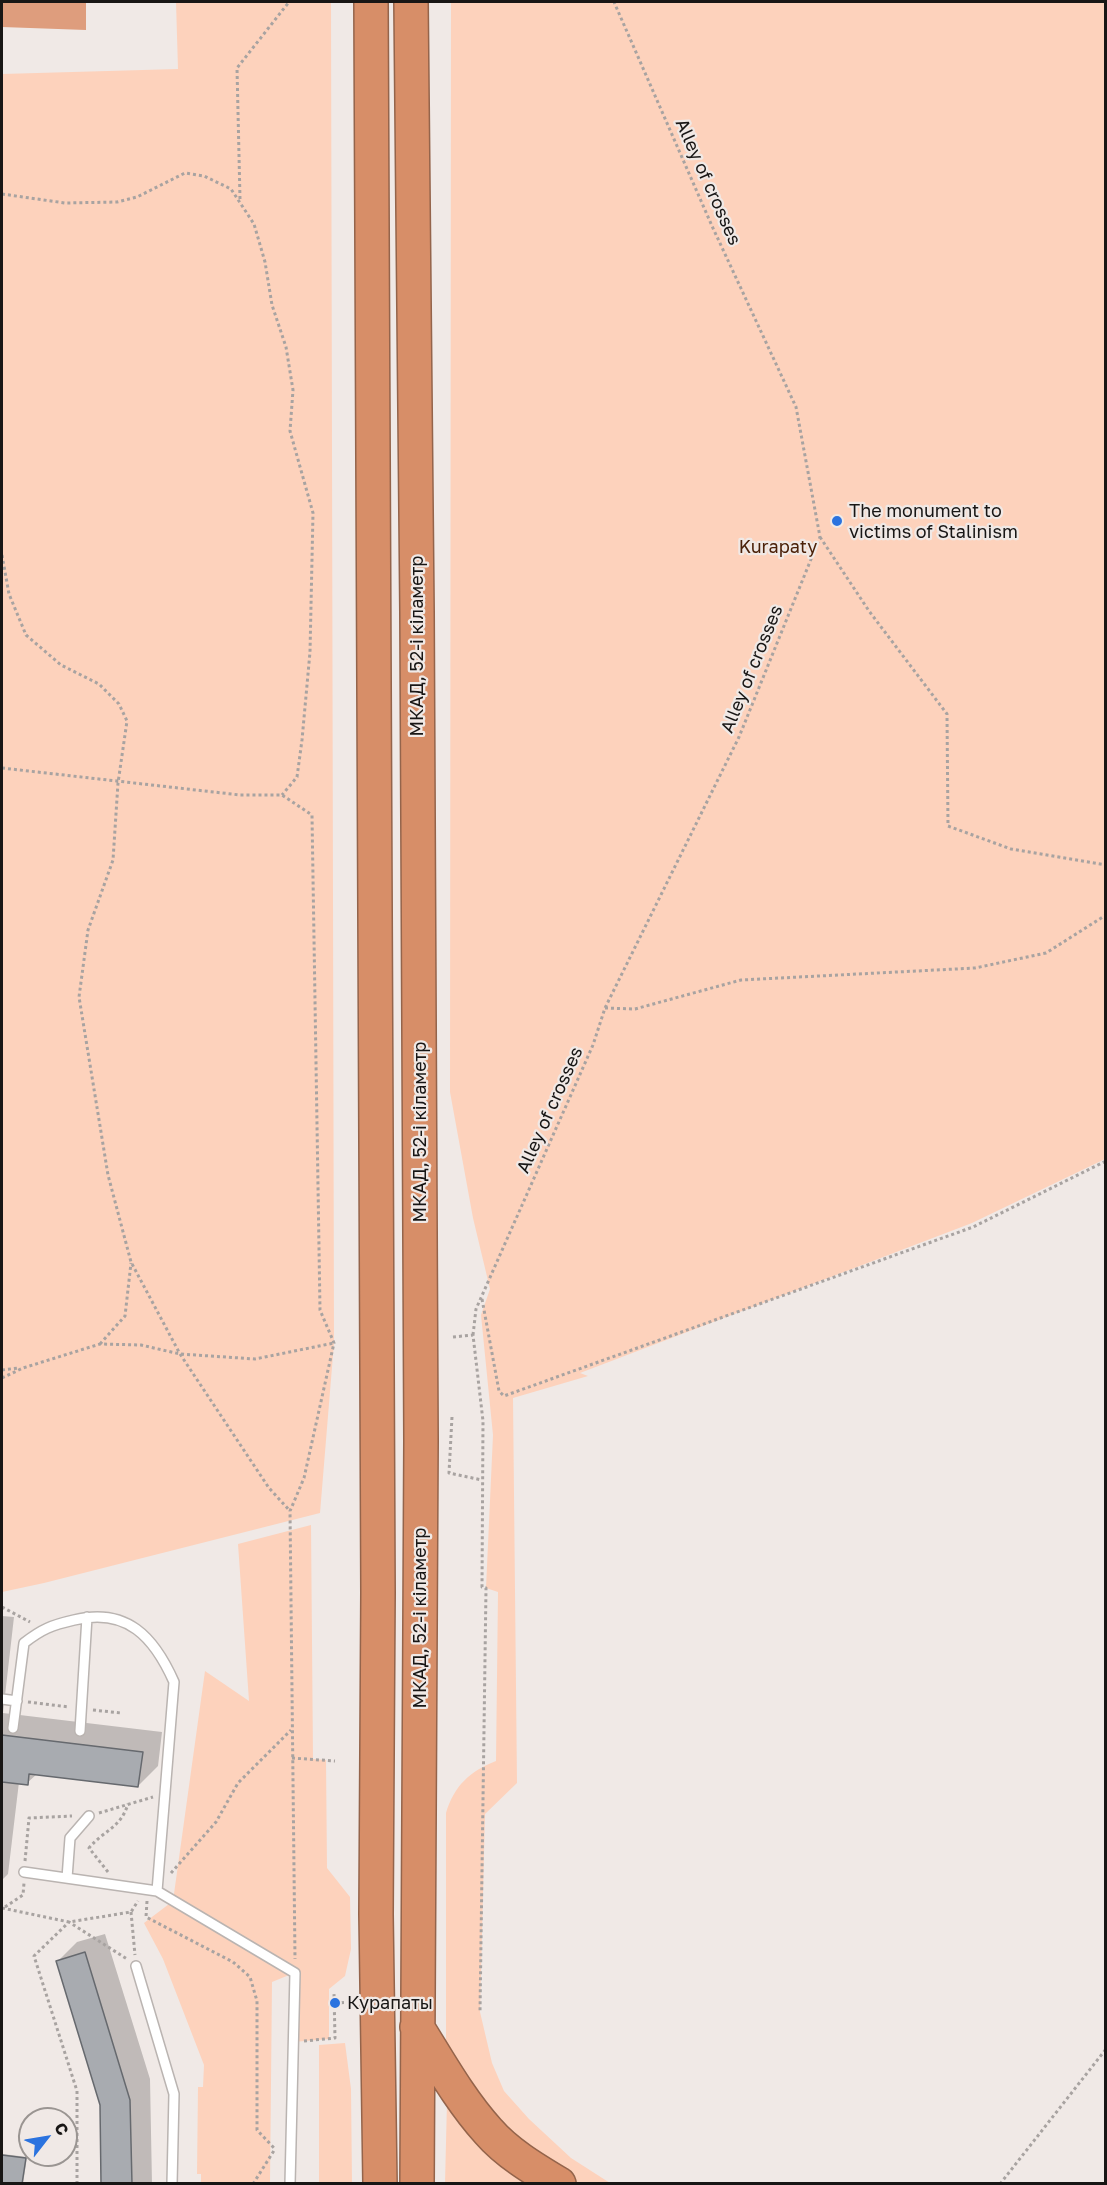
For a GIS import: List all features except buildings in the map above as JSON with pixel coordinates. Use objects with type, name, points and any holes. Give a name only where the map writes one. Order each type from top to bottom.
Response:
[{"type":"highway","points":[[371,2],[378,1592],[376,1914],[380,2184]]},
{"type":"highway","name":"МКАД, 52-і кіламетр","points":[[411,2],[421,1453],[417,2184]]},
{"type":"highway","points":[[417,2027],[468,2107],[489,2133],[513,2154],[559,2184]]},
{"type":"lane","points":[[13,1728],[24,1643],[42,1629],[87,1617],[107,1615],[128,1623],[163,1657],[174,1682],[157,1887]]},
{"type":"lane","points":[[80,1731],[87,1617]]},
{"type":"lane","points":[[2,1699],[17,1701]]},
{"type":"lane","points":[[67,1878],[70,1838],[89,1816]]},
{"type":"lane","points":[[24,1872],[146,1890],[157,1887],[295,1973],[290,2184]]},
{"type":"lane","points":[[136,1966],[174,2094],[171,2184]]},
{"type":"path","points":[[240,201],[237,68],[289,2]]},
{"type":"path","name":"Alley of crosses","points":[[480,2012],[486,1588],[482,1587],[483,1421],[473,1335],[476,1309],[593,1045],[605,1008],[739,737],[820,537],[796,407],[712,226],[614,2]]},
{"type":"path","points":[[2,194],[65,203],[117,202],[138,197],[185,173],[204,176],[231,189],[254,224],[265,262],[272,305],[286,347],[292,390],[290,431],[313,513],[310,652],[302,740],[297,777],[282,795]]},
{"type":"path","points":[[820,537],[869,611],[947,714],[948,826],[1011,849],[1106,865]]},
{"type":"path","points":[[2,555],[9,594],[26,635],[61,665],[99,684],[119,704],[127,721],[118,783],[113,860],[88,930],[79,997],[108,1175],[131,1262],[180,1354],[269,1488],[290,1511]]},
{"type":"path","points":[[2,768],[118,783],[240,795],[282,795],[312,815],[320,1310],[334,1343],[304,1478],[290,1511],[295,1973]]},
{"type":"path","points":[[605,1008],[635,1009],[741,980],[975,968],[1046,953],[1106,915]]},
{"type":"path","points":[[482,1297],[495,1376],[499,1391],[504,1396],[974,1227],[1106,1161]]},
{"type":"path","points":[[100,1344],[125,1316],[131,1262]]},
{"type":"path","points":[[453,1337],[473,1335]]},
{"type":"path","points":[[2,1378],[23,1368],[100,1344],[141,1345],[180,1354],[255,1359],[334,1343]]},
{"type":"path","points":[[2,1370],[23,1368]]},
{"type":"path","points":[[452,1417],[449,1473],[482,1480]]},
{"type":"path","points":[[2,1607],[42,1629]]},
{"type":"path","points":[[157,1887],[176,1870],[216,1822],[238,1783],[291,1730]]},
{"type":"path","points":[[291,1758],[335,1761]]},
{"type":"path","points":[[114,1885],[89,1848],[98,1837],[124,1818],[128,1804]]},
{"type":"path","points":[[3,1908],[23,1895],[24,1872]]},
{"type":"path","points":[[136,1966],[131,1912],[146,1890]]},
{"type":"path","points":[[146,1890],[146,1917],[233,1962],[250,1977],[257,2001],[257,2130],[275,2149]]},
{"type":"path","points":[[3,1908],[69,1922],[131,1912]]},
{"type":"path","points":[[69,1922],[136,1966]]},
{"type":"path","points":[[69,1922],[34,1956],[77,2091],[78,2184]]},
{"type":"path","points":[[293,2042],[335,2038],[334,1994]]},
{"type":"path","points":[[1000,2184],[1106,2049]]},
{"type":"path","points":[[253,2184],[275,2149],[283,2147]]},
{"type":"green space","points":[[176,2],[331,2],[334,1343],[320,1513],[2,1592],[2,74],[178,69]]},
{"type":"green space","name":"Kurapaty","points":[[451,2],[1105,2],[1105,1159],[972,1223],[580,1373],[588,1376],[513,1398],[517,1783],[485,1814],[480,2012],[492,2063],[504,2091],[529,2119],[571,2158],[610,2183],[568,2183],[510,2145],[448,2050],[446,2042],[446,1813],[458,1787],[478,1770],[496,1761],[498,1592],[486,1588],[493,1435],[481,1315],[490,1289],[473,1218],[450,1092]]},
{"type":"green space","points":[[311,1525],[313,1759],[326,1760],[327,1868],[350,1897],[351,1949],[345,1976],[329,1989],[329,2039],[293,2042],[294,1973],[272,1982],[270,2183],[201,2183],[201,2174],[197,2174],[198,2087],[203,2087],[204,2065],[163,1959],[144,1923],[173,1901],[205,1671],[249,1701],[238,1544]]},
{"type":"green space","points":[[345,2043],[351,2089],[352,2183],[319,2183],[319,2045]]},
{"type":"green space","points":[[447,2101],[535,2184],[445,2184]]},
{"type":"shaded area","points":[[2,2],[86,2],[86,30],[2,27]]},
{"type":"place","name":"The monument to victims of Stalinism","points":[[837,521]]},
{"type":"place","name":"Курапаты","points":[[335,2003]]}]
